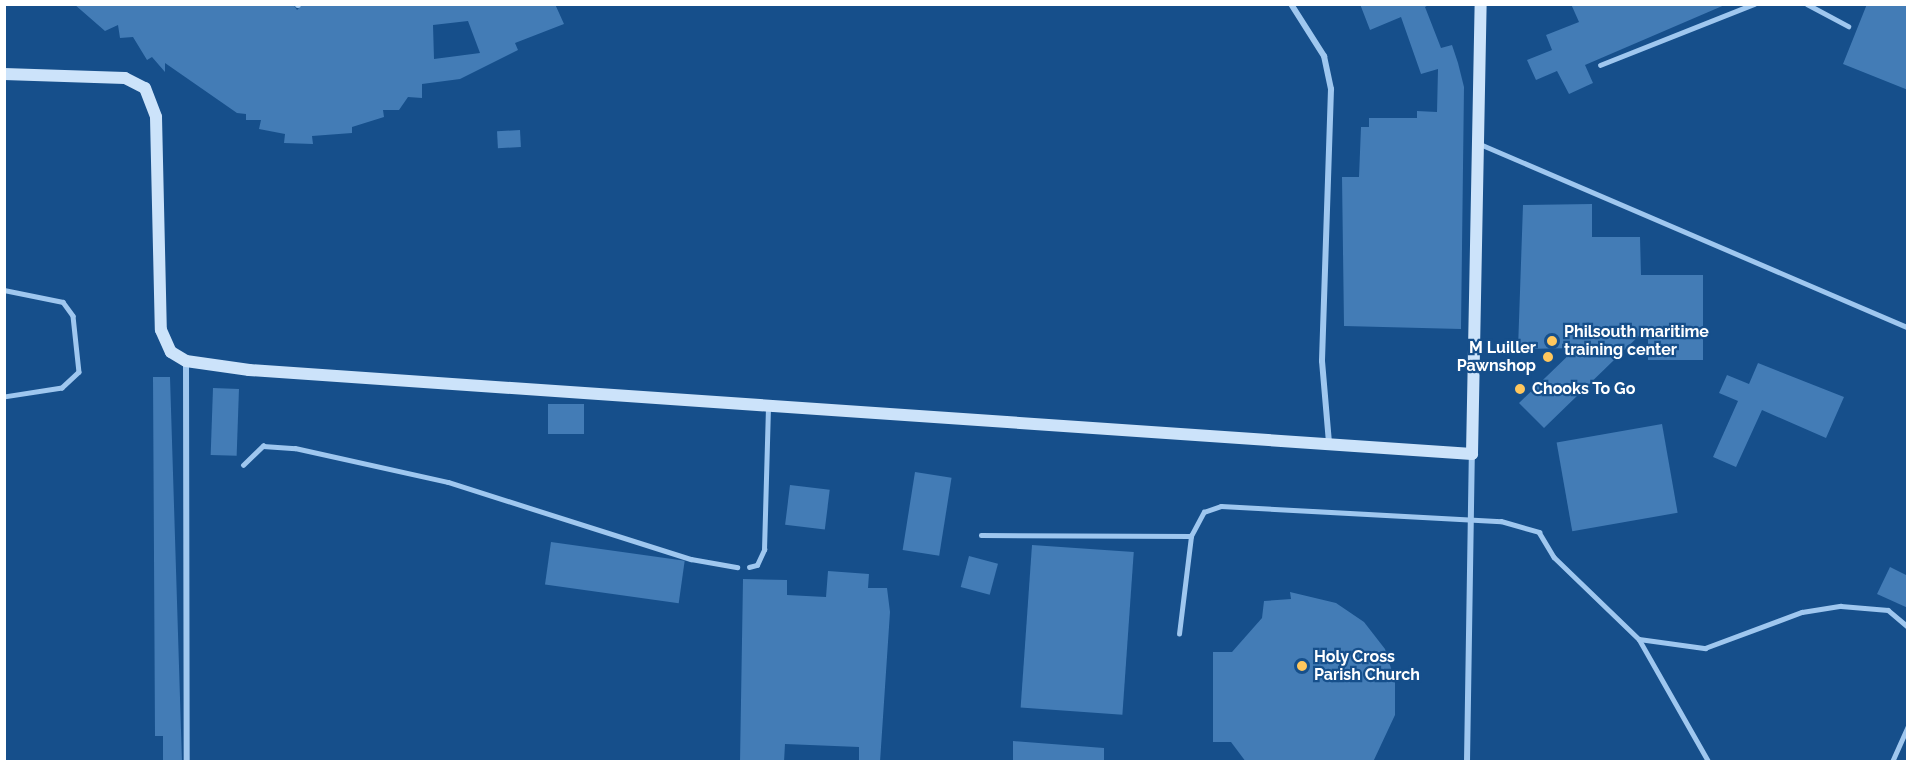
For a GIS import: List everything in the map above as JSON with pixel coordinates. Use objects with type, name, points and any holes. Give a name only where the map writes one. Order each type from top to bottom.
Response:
[{"type":"street","points":[[1291,4],[1324,56],[1331,89],[1322,361],[1329,442]]},
{"type":"street","points":[[1467,762],[1481,4]]},
{"type":"street","points":[[4,74],[125,78],[145,88],[156,117],[162,330],[171,352],[186,361],[211,367],[1329,442],[1472,454]]},
{"type":"street","points":[[186,361],[187,762]]},
{"type":"lane","points":[[1600,65],[1754,4]]},
{"type":"lane","points":[[1808,4],[1848,26]]},
{"type":"lane","points":[[1478,142],[1908,327]]},
{"type":"lane","points":[[4,290],[63,302],[73,316],[79,372],[62,388],[4,397]]},
{"type":"lane","points":[[749,567],[757,565],[764,550],[768,404]]},
{"type":"lane","points":[[243,465],[263,446],[295,448],[448,482],[692,559],[737,567]]},
{"type":"lane","points":[[1179,634],[1191,536],[1204,512],[1221,506],[1501,521],[1539,532],[1554,556],[1639,639],[1709,762]]},
{"type":"lane","points":[[981,535],[1191,536]]},
{"type":"lane","points":[[1639,639],[1705,648],[1802,612],[1841,606],[1888,610],[1908,627]]},
{"type":"lane","points":[[1892,762],[1908,726]]},
{"type":"building","points":[[74,4],[293,4],[297,10],[303,4],[555,4],[564,24],[515,43],[518,50],[460,79],[422,84],[422,98],[408,97],[399,110],[383,110],[384,117],[352,127],[352,133],[312,136],[313,144],[284,143],[285,134],[259,129],[261,120],[246,120],[246,114],[237,113],[165,63],[165,72],[152,57],[147,60],[133,37],[120,38],[118,25],[105,31]],"holes":[[[468,21],[480,53],[434,59],[433,25]]]},
{"type":"building","points":[[1360,4],[1430,4],[1425,7],[1441,48],[1452,45],[1458,63],[1464,87],[1461,329],[1344,326],[1342,177],[1359,177],[1361,127],[1369,127],[1369,118],[1417,118],[1417,111],[1437,112],[1438,69],[1421,74],[1401,17],[1370,30]]},
{"type":"building","points":[[1571,4],[1727,4],[1585,65],[1593,83],[1569,94],[1557,71],[1536,80],[1527,60],[1552,50],[1546,35],[1579,22]]},
{"type":"building","points":[[1867,4],[1908,4],[1908,90],[1843,64]]},
{"type":"building","points":[[520,130],[521,147],[498,148],[497,131]]},
{"type":"building","points":[[1592,204],[1592,237],[1640,237],[1641,275],[1703,275],[1703,360],[1648,360],[1648,327],[1544,428],[1519,403],[1576,348],[1518,349],[1523,205]]},
{"type":"building","points":[[1758,363],[1844,397],[1826,438],[1762,410],[1736,467],[1713,457],[1738,401],[1719,393],[1727,375],[1749,384]]},
{"type":"building","points":[[153,377],[170,377],[182,762],[163,762],[163,736],[155,736]]},
{"type":"building","points":[[213,388],[239,389],[237,456],[211,455]]},
{"type":"building","points":[[548,404],[584,404],[584,434],[548,434]]},
{"type":"building","points":[[1662,424],[1678,513],[1572,531],[1557,443]]},
{"type":"building","points":[[915,472],[952,478],[939,556],[903,550]]},
{"type":"building","points":[[790,485],[830,490],[825,530],[785,525]]},
{"type":"building","points":[[551,542],[685,561],[679,603],[545,585]]},
{"type":"building","points":[[1032,545],[1134,552],[1122,715],[1021,708]]},
{"type":"building","points":[[969,556],[998,564],[990,595],[961,587]]},
{"type":"building","points":[[1890,567],[1908,576],[1908,608],[1877,594]]},
{"type":"building","points":[[828,571],[869,574],[868,588],[887,588],[890,612],[880,762],[859,762],[859,747],[785,744],[784,762],[740,762],[743,579],[787,580],[787,595],[826,597]]},
{"type":"building","name":"Holy Cross Parish Church","points":[[1290,592],[1336,603],[1364,622],[1385,649],[1395,681],[1395,715],[1373,762],[1246,762],[1231,742],[1213,742],[1213,652],[1232,652],[1262,618],[1264,601],[1291,599]]},
{"type":"building","points":[[1013,741],[1104,748],[1104,762],[1013,762]]},
{"type":"place","name":"Philsouth maritime training center","points":[[1552,341]]},
{"type":"place","name":"M Luiller Pawnshop","points":[[1548,357]]},
{"type":"place","name":"Chooks To Go","points":[[1520,389]]},
{"type":"place","name":"Holy Cross Parish Church","points":[[1302,666]]}]
